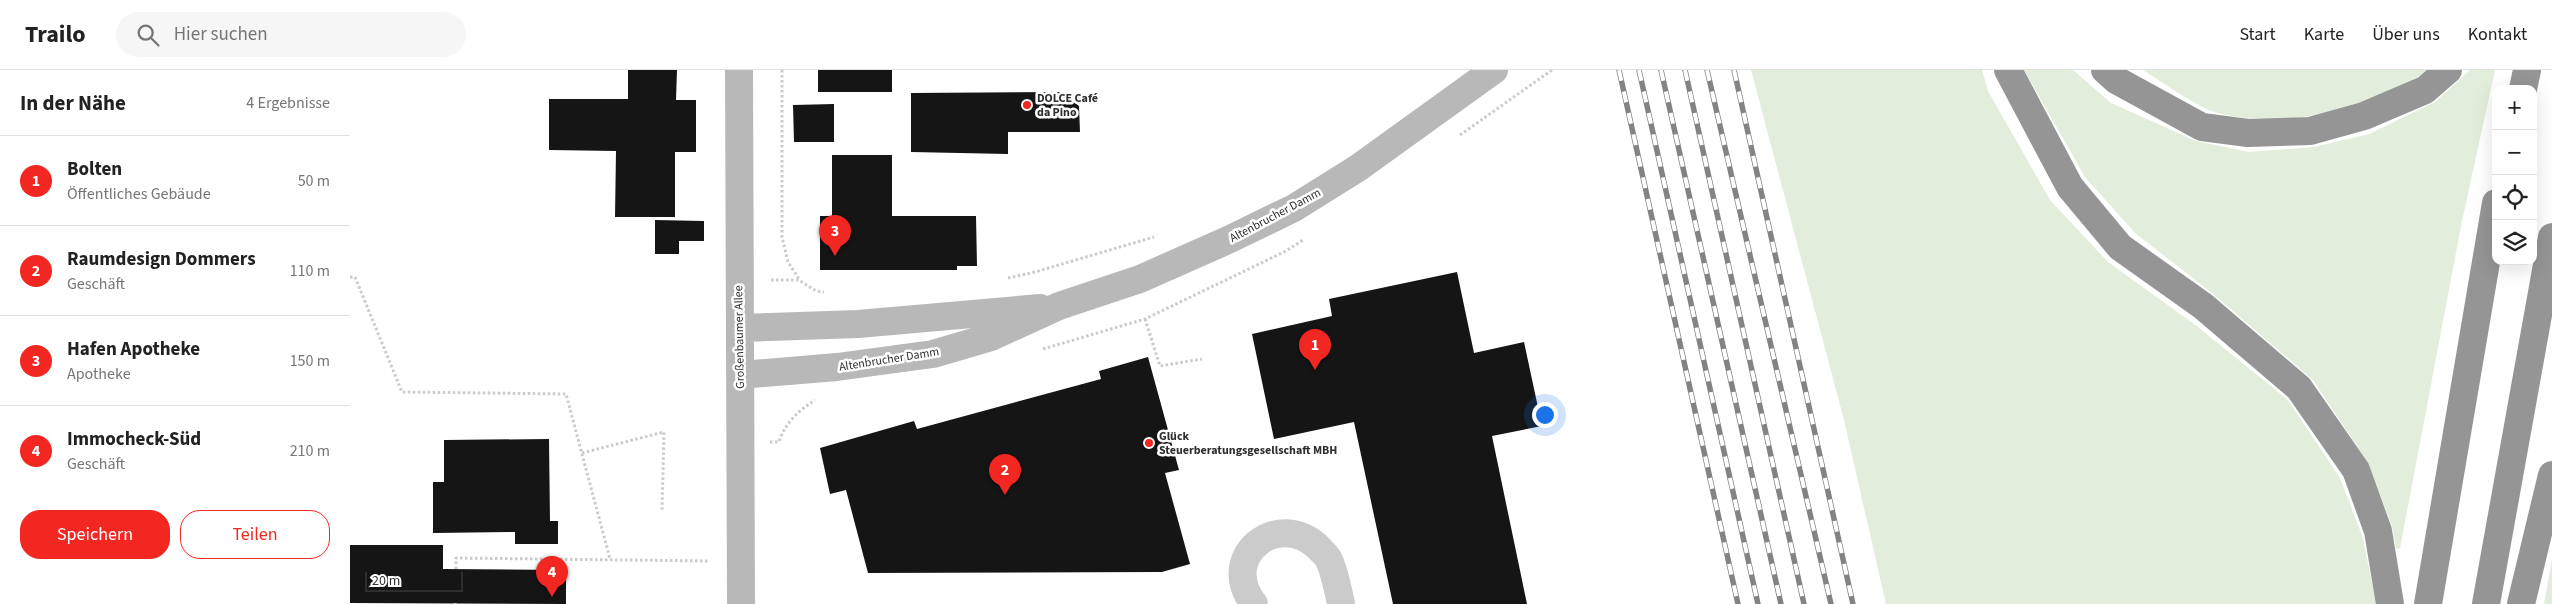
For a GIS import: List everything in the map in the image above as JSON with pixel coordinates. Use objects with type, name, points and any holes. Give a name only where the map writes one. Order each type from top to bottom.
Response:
[{"type":"highway","points":[[2008,70],[2070,187],[2120,247],[2202,306],[2299,388],[2356,470],[2378,531],[2390,604]]},
{"type":"highway","points":[[2105,70],[2116,80],[2202,127],[2248,133],[2310,131],[2364,116],[2425,90],[2448,70]]},
{"type":"highway","points":[[2524,85],[2527,70]]},
{"type":"highway","points":[[2428,604],[2492,220]]},
{"type":"highway","points":[[2486,604],[2552,237]]},
{"type":"highway","points":[[2521,604],[2552,475]]},
{"type":"main road","name":"Großenbaumer Allee","points":[[739,70],[738,281],[740,328],[741,604]]},
{"type":"main road","name":"Altenbrucher Damm","points":[[740,375],[837,367],[933,354],[991,337],[1059,306],[1140,279],[1294,208],[1358,168],[1494,70]]},
{"type":"main road","name":"Altenbrucher Damm","points":[[740,328],[836,325],[1059,306]]},
{"type":"street","points":[[1254,604],[1248,596],[1242,579],[1244,561],[1253,547],[1268,536],[1290,532],[1312,541],[1328,558],[1341,604]]},
{"type":"path","points":[[782,70],[782,237],[788,262],[799,280],[816,291],[830,294]]},
{"type":"path","points":[[998,279],[1035,272],[1158,235]]},
{"type":"path","points":[[350,277],[355,277],[402,392],[566,394],[610,559]]},
{"type":"path","points":[[738,281],[799,280]]},
{"type":"path","points":[[1145,319],[1160,366],[1202,359]]},
{"type":"path","points":[[582,453],[664,432],[662,512]]},
{"type":"path","points":[[456,569],[456,558],[741,562]]},
{"type":"green space","points":[[1751,70],[1982,70],[1988,91],[2050,200],[2108,262],[2194,324],[2287,399],[2340,478],[2363,538],[2376,604],[1886,604],[1844,420]]},
{"type":"green space","points":[[2024,70],[2073,70],[2111,103],[2196,141],[2249,152],[2314,147],[2369,134],[2435,102],[2470,70],[2495,70],[2462,221],[2400,548],[2396,549],[2392,526],[2367,461],[2313,380],[2212,293],[2135,233],[2085,177]]},
{"type":"green space","points":[[2143,70],[2426,70],[2406,85],[2382,97],[2354,107],[2324,114],[2264,119],[2236,117],[2212,111],[2187,98]]},
{"type":"green space","points":[[2552,559],[2552,604],[2544,604]]},
{"type":"building","points":[[628,70],[677,70],[676,100],[696,100],[696,152],[675,152],[675,217],[615,217],[616,151],[549,150],[549,99],[628,99]]},
{"type":"building","points":[[818,70],[892,70],[892,92],[818,92]]},
{"type":"building","points":[[1062,92],[1079,106],[1080,132],[1008,132],[1008,154],[911,152],[911,93]]},
{"type":"building","points":[[834,104],[834,142],[794,142],[793,105]]},
{"type":"building","points":[[832,155],[892,155],[892,216],[976,216],[977,266],[957,266],[957,270],[820,270],[820,216],[832,216]]},
{"type":"building","points":[[655,220],[704,221],[704,241],[679,241],[679,254],[655,254]]},
{"type":"building","points":[[1457,272],[1474,353],[1524,342],[1542,426],[1492,436],[1527,604],[1393,604],[1354,422],[1274,439],[1252,334],[1332,316],[1329,299]]},
{"type":"building","points":[[1148,357],[1179,470],[1165,473],[1190,564],[1162,572],[868,573],[846,490],[830,494],[820,448],[914,421],[917,429],[1101,379],[1099,371]]},
{"type":"building","points":[[549,439],[550,521],[558,521],[558,544],[515,544],[515,532],[433,533],[433,482],[444,482],[444,440]]},
{"type":"building","points":[[350,545],[443,545],[443,569],[566,570],[566,604],[350,603]]},
{"type":"railway","points":[[1619,70],[1738,604]]},
{"type":"railway","points":[[1639,70],[1758,604]]},
{"type":"railway","points":[[1661,70],[1781,604]]},
{"type":"railway","points":[[1685,70],[1804,604]]},
{"type":"railway","points":[[1707,70],[1831,604]]},
{"type":"railway","points":[[1734,70],[1853,604]]},
{"type":"place","name":"DOLCE Café da Pino","points":[[1027,105]]},
{"type":"place","name":"Hafen Apotheke","points":[[835,256]]},
{"type":"place","name":"Bolten","points":[[1315,370]]},
{"type":"place","name":"Glück Steuerberatungsgesellschaft MBH","points":[[1149,443]]},
{"type":"place","name":"Raumdesign Dommers","points":[[1005,495]]},
{"type":"place","name":"Immocheck-Süd","points":[[552,597]]}]
